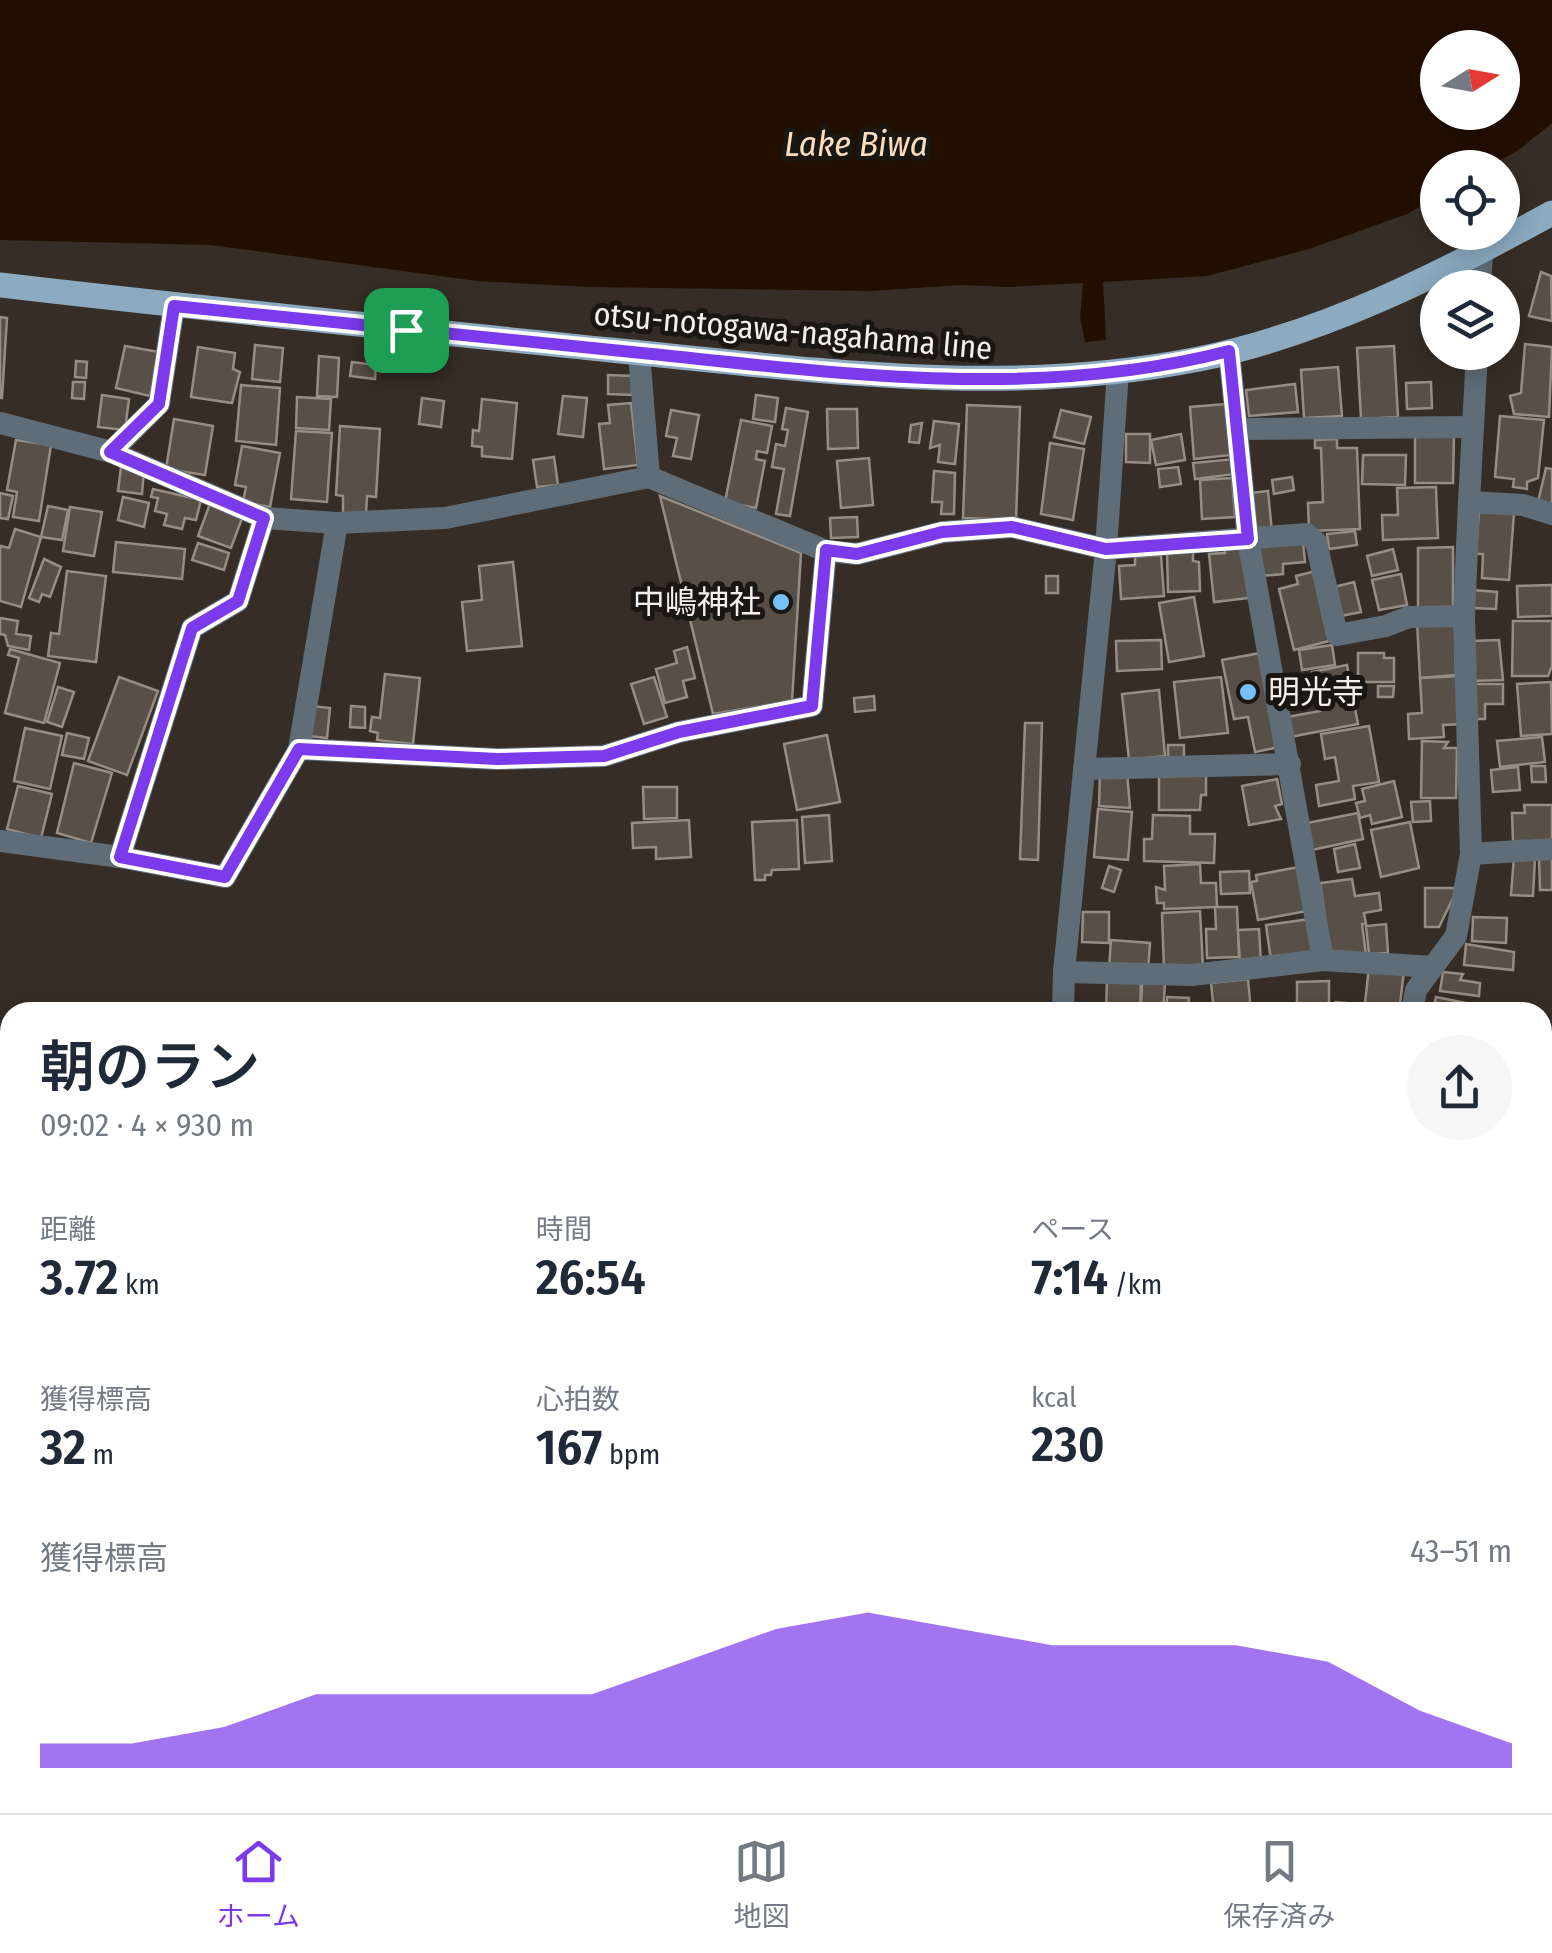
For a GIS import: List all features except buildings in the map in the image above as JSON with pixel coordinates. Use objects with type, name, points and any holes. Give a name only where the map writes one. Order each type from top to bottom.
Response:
[{"type":"main road","name":"otsu-notogawa-nagahama line","points":[[0,286],[861,375],[1021,380],[1118,371],[1288,336],[1383,298],[1552,213]]},
{"type":"street","points":[[1481,270],[1482,251]]},
{"type":"street","points":[[110,452],[159,404],[174,306]]},
{"type":"street","points":[[1229,351],[1248,539],[1322,960]]},
{"type":"street","points":[[639,352],[649,476]]},
{"type":"street","points":[[1414,1002],[1416,990],[1456,936],[1471,854],[1464,616],[1476,370]]},
{"type":"street","points":[[1063,1002],[1106,549],[1118,371]]},
{"type":"street","points":[[0,422],[110,452],[264,518],[337,523],[445,518],[649,476],[826,550],[857,554],[942,532],[1012,527],[1106,549],[1308,534],[1316,542],[1337,634],[1386,626],[1409,617],[1464,616]]},
{"type":"street","points":[[1237,429],[1473,427]]},
{"type":"street","points":[[1469,502],[1523,505],[1552,514]]},
{"type":"street","points":[[120,857],[192,628],[238,601],[264,518]]},
{"type":"street","points":[[0,840],[225,877],[299,749],[337,523]]},
{"type":"street","points":[[299,749],[497,759],[604,756],[679,732],[812,706],[826,550]]},
{"type":"street","points":[[1084,769],[1290,764]]},
{"type":"street","points":[[1471,854],[1552,849]]},
{"type":"street","points":[[1064,972],[1192,975],[1322,960],[1433,968]]},
{"type":"water","name":"Lake Biwa","points":[[0,0],[1552,0],[1552,123],[1520,149],[1420,150],[1420,207],[1309,249],[1207,276],[1103,282],[1106,340],[1085,342],[1080,318],[1083,283],[871,291],[590,287],[477,281],[211,245],[0,240]]},
{"type":"place","name":"中嶋神社","points":[[781,602]]},
{"type":"place","name":"明光寺","points":[[1248,692]]},
{"type":"route","points":[[174,306],[406,330],[861,375],[1021,380],[1118,371],[1229,351],[1248,539],[1106,549],[1012,527],[942,532],[857,554],[826,550],[812,706],[679,732],[604,756],[497,759],[299,749],[225,877],[120,857],[192,628],[238,601],[264,518],[110,452],[159,404],[174,306]]}]
